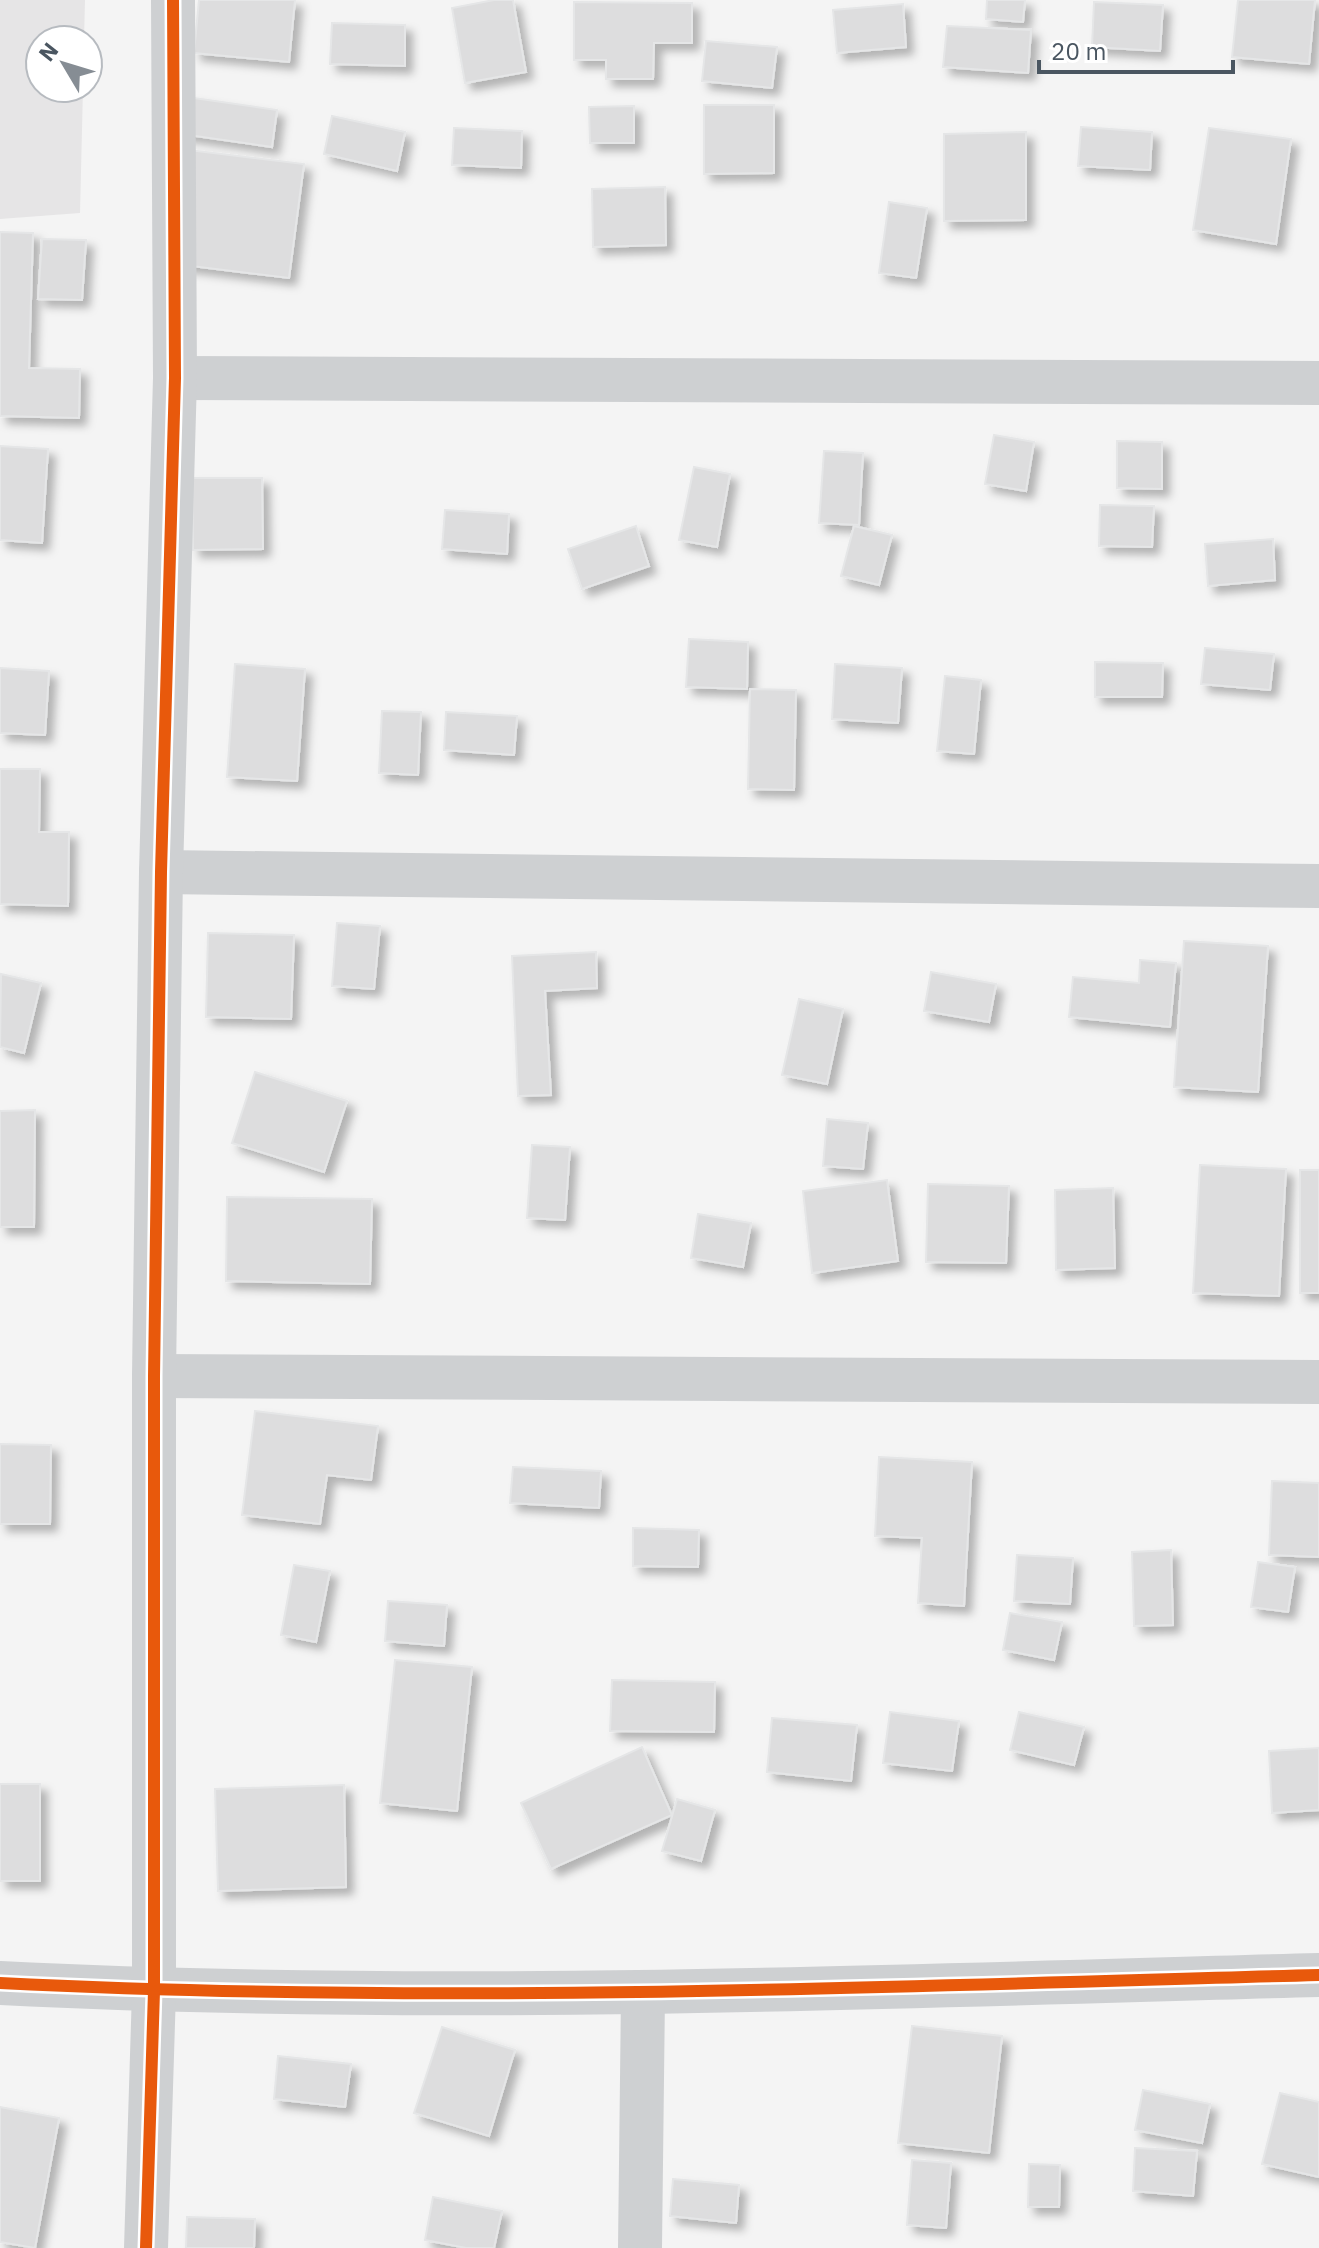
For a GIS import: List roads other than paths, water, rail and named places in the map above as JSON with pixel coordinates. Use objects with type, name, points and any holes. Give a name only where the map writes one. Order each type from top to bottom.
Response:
[{"type":"street","points":[[146,2248],[154,1991],[154,1376],[161,872],[175,378],[173,0]]},
{"type":"street","points":[[175,378],[1319,383]]},
{"type":"street","points":[[161,872],[1319,886]]},
{"type":"street","points":[[154,1376],[1319,1382]]},
{"type":"street","points":[[0,1983],[154,1991],[643,1994],[1319,1975]]},
{"type":"street","points":[[640,2248],[643,1994]]}]
